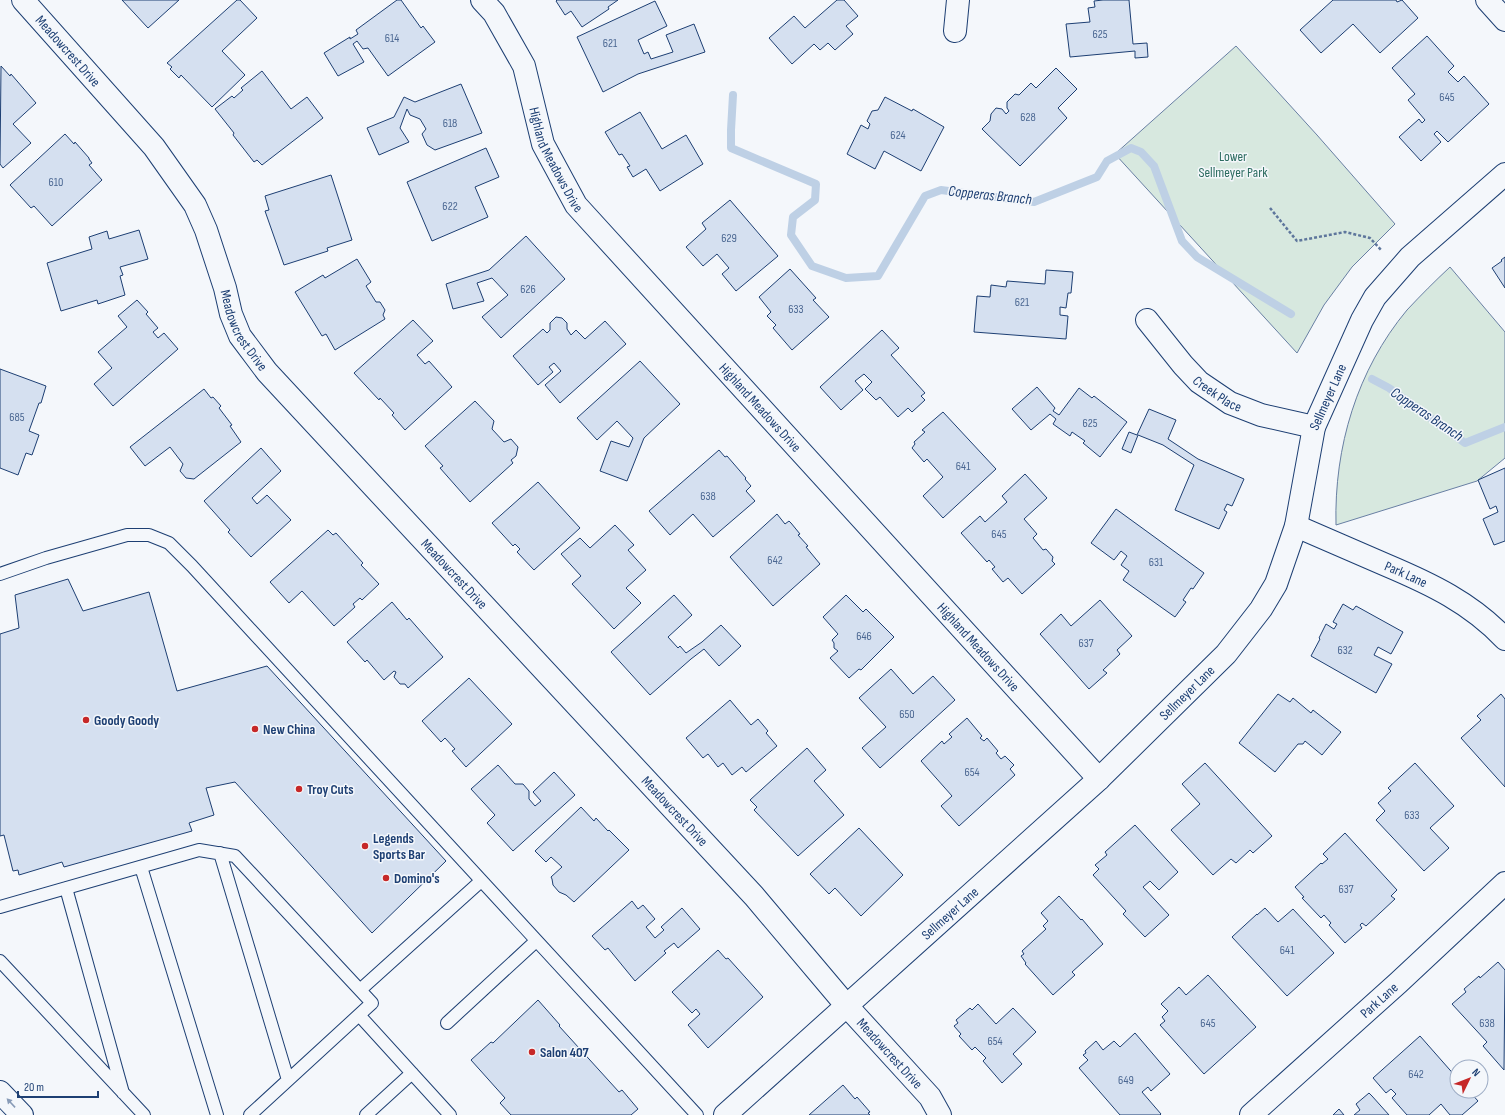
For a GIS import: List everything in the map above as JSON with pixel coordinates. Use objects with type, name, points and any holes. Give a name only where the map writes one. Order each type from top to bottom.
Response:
[{"type":"street","name":"Meadowcrest Drive","points":[[23,0],[154,147],[195,205],[206,230],[225,288],[231,314],[240,336],[267,372],[754,896],[846,1005],[930,1097],[940,1115]]},
{"type":"street","name":"Highland Meadows Drive","points":[[482,0],[494,13],[524,66],[544,144],[576,205],[1099,779]]},
{"type":"street","points":[[955,31],[958,0]]},
{"type":"street","points":[[1487,0],[1505,20]]},
{"type":"street","name":"Sellmeyer Lane","points":[[725,1115],[1099,779],[1226,654],[1261,609],[1276,584],[1296,526],[1314,427],[1362,320],[1375,298],[1410,257],[1505,174]]},
{"type":"street","name":"Creek Place","points":[[1147,320],[1183,365],[1199,382],[1230,403],[1261,415],[1314,427]]},
{"type":"street","name":"Park Lane","points":[[1296,526],[1420,580],[1451,596],[1478,614],[1495,628],[1505,639]]},
{"type":"street","name":"Park Lane","points":[[1251,1115],[1404,978],[1505,883]]},
{"type":"street","points":[[0,1092],[22,1115]]},
{"type":"lane","points":[[0,574],[46,558],[127,535],[149,535],[168,543],[197,572],[697,1115]]},
{"type":"lane","points":[[0,907],[199,850],[235,856],[372,1003],[250,1115]]},
{"type":"lane","points":[[220,854],[288,1080]]},
{"type":"lane","points":[[141,867],[217,1115]]},
{"type":"lane","points":[[360,990],[481,881]]},
{"type":"lane","points":[[66,888],[123,1093]]},
{"type":"lane","points":[[447,1023],[536,941]]},
{"type":"lane","points":[[0,961],[144,1115]]},
{"type":"lane","points":[[359,1015],[450,1115]]},
{"type":"lane","points":[[366,1115],[412,1073]]},
{"type":"path","points":[[1270,208],[1297,241],[1345,232],[1370,238],[1400,269]]},
{"type":"green space","name":"Lower Sellmeyer Park","points":[[1236,46],[1395,224],[1352,267],[1324,305],[1297,353],[1115,154]]},
{"type":"green space","points":[[1450,267],[1505,332],[1505,458],[1477,481],[1336,525],[1336,496],[1344,439],[1362,384],[1390,333],[1407,310]]},
{"type":"building","points":[[122,0],[179,0],[148,28]]},
{"type":"building","points":[[237,0],[240,0],[257,18],[222,51],[245,75],[212,107],[181,75],[179,78],[170,69],[172,67],[167,63]]},
{"type":"building","points":[[397,0],[401,0],[421,28],[423,26],[435,42],[388,76],[368,48],[363,49],[357,41],[353,44],[364,62],[338,76],[324,53],[350,37],[350,39],[358,34],[356,30]]},
{"type":"building","points":[[618,0],[608,7],[609,9],[582,27],[571,11],[565,15],[556,1]]},
{"type":"building","points":[[837,0],[844,0],[858,16],[846,26],[853,34],[835,50],[828,43],[820,50],[814,44],[792,64],[769,38],[794,16],[805,28]]},
{"type":"building","points":[[1129,0],[1133,44],[1147,43],[1148,57],[1135,58],[1135,51],[1070,57],[1066,24],[1090,22],[1088,8],[1095,7],[1094,1]]},
{"type":"building","points":[[1333,0],[1396,0],[1397,2],[1402,0],[1418,18],[1380,53],[1353,24],[1321,53],[1300,30]]},
{"type":"building","points":[[655,1],[667,26],[638,40],[644,54],[648,52],[651,59],[673,52],[666,35],[694,24],[705,52],[638,74],[603,92],[577,37]]},
{"type":"building","points":[[1427,36],[1454,66],[1448,72],[1458,82],[1464,76],[1489,104],[1448,142],[1437,131],[1434,134],[1441,142],[1421,161],[1399,137],[1419,119],[1422,123],[1425,120],[1408,100],[1415,94],[1392,68]]},
{"type":"building","points":[[1,66],[10,76],[11,74],[36,103],[13,124],[31,143],[3,168],[0,164]]},
{"type":"building","points":[[1056,68],[1077,89],[1058,108],[1067,118],[1020,166],[982,129],[990,121],[991,114],[996,108],[1002,109],[1006,114],[1009,111],[1007,108],[1007,102],[1015,94],[1019,95],[1031,83],[1036,88]]},
{"type":"building","points":[[262,71],[291,109],[307,97],[323,118],[262,165],[257,160],[254,162],[215,109],[232,96],[234,98],[243,90],[241,88]]},
{"type":"building","points":[[461,84],[482,133],[435,150],[427,145],[422,134],[426,129],[420,119],[410,115],[407,109],[400,128],[409,142],[379,155],[367,128],[394,117],[404,97],[415,102]]},
{"type":"building","points":[[885,97],[912,111],[913,109],[944,127],[921,171],[884,151],[875,169],[847,154],[861,125],[868,129],[870,124],[867,121],[872,111],[878,110]]},
{"type":"building","points":[[640,112],[662,149],[686,135],[703,164],[660,191],[646,169],[633,177],[627,167],[630,166],[622,154],[619,155],[605,132]]},
{"type":"building","points":[[65,134],[74,144],[75,142],[89,158],[92,163],[89,165],[102,180],[52,226],[34,206],[31,208],[10,185]]},
{"type":"building","points":[[486,148],[499,177],[475,187],[488,217],[432,241],[407,182]]},
{"type":"building","points":[[331,175],[352,240],[327,248],[328,251],[284,265],[265,211],[269,210],[265,196]]},
{"type":"building","points":[[730,200],[778,256],[736,291],[722,274],[729,268],[717,254],[703,266],[686,247],[706,229],[702,223]]},
{"type":"building","points":[[139,230],[148,259],[120,267],[123,275],[120,276],[125,295],[98,304],[97,300],[61,311],[47,263],[92,249],[89,237],[107,231],[109,239]]},
{"type":"building","points":[[526,236],[565,279],[501,338],[482,317],[508,295],[492,278],[477,283],[484,301],[453,309],[446,284],[489,270]]},
{"type":"building","points":[[1505,257],[1505,288],[1492,268]]},
{"type":"building","points":[[357,259],[371,282],[366,286],[376,302],[380,302],[385,310],[383,315],[385,319],[335,350],[326,334],[322,336],[295,292],[323,275],[325,278]]},
{"type":"building","points":[[790,269],[816,298],[813,300],[829,317],[792,350],[773,328],[776,325],[767,316],[771,312],[759,297]]},
{"type":"building","points":[[1046,270],[1073,272],[1071,293],[1068,293],[1066,308],[1060,307],[1060,315],[1068,316],[1066,339],[974,332],[977,296],[990,297],[991,285],[1006,287],[1007,281],[1045,284]]},
{"type":"building","points":[[137,300],[148,312],[146,314],[158,328],[153,332],[158,338],[164,333],[178,349],[113,406],[94,384],[112,368],[98,352],[127,327],[118,316]]},
{"type":"building","points":[[556,317],[562,318],[567,323],[567,329],[571,335],[576,330],[585,339],[605,321],[626,344],[560,403],[545,385],[561,371],[554,363],[549,367],[553,372],[538,385],[513,356],[543,329],[547,333],[550,330],[550,323]]},
{"type":"building","points":[[413,320],[433,341],[417,355],[425,364],[429,361],[452,387],[405,430],[392,415],[394,413],[380,398],[379,400],[354,373]]},
{"type":"building","points":[[882,330],[899,348],[891,355],[925,393],[921,396],[925,400],[912,412],[908,408],[898,417],[880,397],[876,400],[865,389],[872,382],[864,374],[855,381],[863,390],[841,410],[820,387]]},
{"type":"building","points":[[640,361],[680,404],[644,438],[627,481],[600,471],[611,441],[629,447],[633,438],[617,421],[597,440],[577,418]]},
{"type":"building","points":[[0,369],[46,386],[41,403],[39,403],[29,431],[39,435],[32,455],[26,453],[18,475],[0,468]]},
{"type":"building","points":[[1037,387],[1055,408],[1053,411],[1059,415],[1079,388],[1092,398],[1094,396],[1127,422],[1100,457],[1083,443],[1085,441],[1072,432],[1070,436],[1053,424],[1056,419],[1050,414],[1031,430],[1012,409]]},
{"type":"building","points":[[204,389],[211,398],[213,397],[221,406],[219,408],[232,425],[230,426],[241,442],[194,479],[186,478],[180,471],[183,464],[170,447],[145,466],[130,447]]},
{"type":"building","points":[[475,401],[494,421],[492,429],[504,442],[511,439],[518,447],[516,456],[511,460],[513,463],[470,502],[440,468],[443,466],[425,446]]},
{"type":"building","points":[[1149,409],[1176,420],[1168,439],[1198,459],[1244,479],[1232,506],[1227,504],[1224,510],[1227,512],[1219,529],[1175,510],[1194,465],[1163,445],[1138,435],[1131,453],[1122,449],[1129,432],[1137,435]]},
{"type":"building","points":[[943,412],[996,469],[943,518],[923,496],[943,477],[927,459],[924,462],[912,448],[915,444],[914,442],[925,432],[922,430]]},
{"type":"building","points":[[261,448],[281,471],[252,498],[257,504],[267,495],[291,520],[251,557],[228,532],[230,530],[204,501]]},
{"type":"building","points":[[719,450],[725,457],[727,456],[746,478],[745,479],[751,486],[746,491],[755,501],[713,537],[693,514],[670,535],[649,511]]},
{"type":"building","points":[[1505,468],[1505,541],[1494,545],[1483,519],[1498,512],[1496,506],[1490,509],[1478,480]]},
{"type":"building","points":[[1025,474],[1047,498],[1024,519],[1037,534],[1033,538],[1043,550],[1046,549],[1053,557],[1052,561],[1055,564],[1022,594],[1008,578],[1003,582],[992,569],[995,567],[989,560],[987,562],[961,533],[980,516],[985,522],[1007,502],[1002,496]]},
{"type":"building","points":[[538,482],[580,528],[534,570],[517,552],[520,549],[515,544],[513,546],[492,523]]},
{"type":"building","points":[[1116,509],[1204,573],[1183,600],[1186,602],[1175,617],[1123,580],[1129,571],[1121,565],[1127,556],[1121,551],[1114,560],[1091,543]]},
{"type":"building","points":[[777,514],[785,524],[789,521],[791,523],[800,534],[798,535],[808,546],[806,547],[820,564],[773,606],[730,557]]},
{"type":"building","points":[[615,525],[634,545],[628,550],[646,570],[626,588],[641,603],[614,629],[572,584],[581,576],[561,554],[580,538],[590,548]]},
{"type":"building","points":[[328,530],[333,535],[336,533],[363,563],[361,565],[379,584],[362,600],[360,598],[353,604],[355,607],[334,626],[302,591],[289,603],[270,582]]},
{"type":"building","points":[[68,579],[83,611],[149,592],[177,691],[267,666],[446,861],[372,933],[235,782],[206,788],[214,815],[189,823],[192,831],[64,867],[62,862],[19,875],[18,870],[13,871],[4,835],[0,836],[0,634],[19,628],[15,595]]},
{"type":"building","points":[[674,595],[692,615],[668,637],[678,648],[680,646],[686,653],[702,642],[721,625],[741,646],[719,666],[704,649],[650,695],[611,652]]},
{"type":"building","points":[[846,595],[863,612],[866,609],[894,637],[861,670],[859,669],[849,678],[830,658],[838,651],[834,648],[834,643],[832,640],[838,634],[823,617]]},
{"type":"building","points":[[1100,600],[1132,636],[1117,650],[1120,654],[1103,670],[1107,673],[1089,689],[1040,634],[1061,614],[1071,626]]},
{"type":"building","points":[[392,602],[407,620],[409,618],[443,657],[408,688],[405,684],[400,684],[394,677],[396,672],[394,671],[384,680],[367,660],[365,662],[347,642]]},
{"type":"building","points":[[1343,604],[1353,610],[1356,606],[1403,632],[1391,654],[1378,647],[1374,655],[1392,664],[1376,693],[1311,656],[1326,624],[1334,629],[1337,624],[1333,622]]},
{"type":"building","points":[[891,669],[913,694],[933,676],[955,700],[880,768],[862,748],[886,727],[859,698]]},
{"type":"building","points":[[469,678],[512,724],[466,767],[452,751],[455,749],[445,738],[441,742],[422,721]]},
{"type":"building","points":[[1278,694],[1290,702],[1293,698],[1311,713],[1313,710],[1341,732],[1322,755],[1305,741],[1303,744],[1298,744],[1275,772],[1239,743]]},
{"type":"building","points":[[1501,694],[1505,699],[1505,787],[1461,738],[1481,720],[1477,716]]},
{"type":"building","points":[[730,700],[751,725],[758,719],[768,731],[766,733],[777,746],[746,772],[742,767],[732,775],[723,763],[718,767],[708,754],[703,758],[686,738]]},
{"type":"building","points":[[967,718],[982,736],[980,738],[984,741],[987,738],[998,751],[996,753],[1001,759],[1005,756],[1014,765],[1010,769],[1015,775],[959,826],[941,806],[952,796],[921,761],[942,741],[944,744],[952,737],[949,734]]},
{"type":"building","points":[[807,748],[826,770],[814,781],[844,815],[798,856],[754,810],[757,807],[750,800]]},
{"type":"building","points":[[1205,763],[1272,836],[1253,853],[1250,850],[1236,863],[1231,859],[1213,875],[1171,830],[1200,804],[1182,784]]},
{"type":"building","points":[[1415,763],[1454,806],[1430,828],[1449,848],[1424,871],[1376,820],[1385,811],[1378,803],[1391,791],[1388,788]]},
{"type":"building","points":[[498,765],[515,784],[523,784],[529,791],[529,799],[535,806],[541,801],[533,792],[554,772],[575,795],[513,851],[487,823],[495,815],[471,789]]},
{"type":"building","points":[[581,807],[594,821],[596,818],[629,850],[574,902],[566,895],[559,892],[553,885],[551,877],[562,867],[551,857],[546,862],[535,851]]},
{"type":"building","points":[[1135,825],[1178,872],[1159,890],[1150,881],[1143,887],[1169,915],[1145,937],[1123,914],[1126,911],[1093,875],[1099,869],[1095,865],[1107,855],[1105,852]]},
{"type":"building","points":[[859,828],[903,875],[861,916],[835,888],[829,894],[810,874]]},
{"type":"building","points":[[1345,833],[1397,890],[1391,896],[1395,899],[1366,926],[1362,923],[1360,925],[1362,928],[1345,943],[1329,925],[1331,923],[1324,915],[1321,918],[1302,898],[1304,897],[1295,887],[1321,863],[1322,864],[1328,859],[1323,854]]},
{"type":"building","points":[[1059,896],[1081,920],[1082,919],[1103,944],[1072,972],[1075,975],[1053,995],[1025,964],[1026,963],[1021,956],[1024,954],[1022,951],[1046,929],[1043,926],[1048,921],[1041,913]]},
{"type":"building","points":[[632,901],[638,909],[643,905],[655,919],[646,927],[655,938],[664,930],[661,927],[682,908],[700,929],[678,948],[674,943],[664,951],[666,953],[635,981],[608,948],[605,950],[592,936]]},
{"type":"building","points":[[1265,908],[1278,922],[1293,909],[1334,953],[1287,996],[1232,937]]},
{"type":"building","points":[[718,950],[726,959],[728,958],[763,997],[708,1048],[688,1025],[700,1014],[696,1009],[692,1013],[672,992]]},
{"type":"building","points":[[1498,962],[1505,970],[1504,1070],[1483,1046],[1487,1042],[1452,1004],[1466,992],[1464,989],[1479,976],[1480,978]]},
{"type":"building","points":[[1208,975],[1256,1027],[1204,1074],[1160,1025],[1165,1021],[1162,1017],[1168,1011],[1161,1004],[1179,987],[1186,995]]},
{"type":"building","name":"Salon 407","points":[[538,1000],[560,1025],[559,1026],[619,1092],[622,1090],[638,1109],[631,1115],[511,1115],[500,1103],[505,1098],[471,1060],[491,1042],[493,1043]]},
{"type":"building","points":[[978,1004],[996,1024],[1013,1008],[1036,1032],[1013,1054],[1022,1064],[1002,1083],[983,1061],[986,1058],[975,1047],[972,1050],[959,1036],[961,1034],[954,1026],[958,1023],[956,1020],[970,1008],[972,1010]]},
{"type":"building","points":[[1135,1033],[1170,1074],[1151,1091],[1148,1087],[1142,1092],[1161,1114],[1160,1115],[1120,1115],[1079,1068],[1088,1060],[1083,1055],[1086,1053],[1085,1051],[1096,1041],[1103,1050],[1114,1041],[1120,1047]]},
{"type":"building","points":[[1420,1036],[1449,1069],[1449,1099],[1476,1099],[1478,1101],[1462,1115],[1450,1115],[1441,1104],[1429,1115],[1407,1115],[1392,1098],[1396,1094],[1391,1089],[1386,1093],[1373,1078]]},
{"type":"building","points":[[843,1085],[855,1099],[857,1097],[870,1112],[868,1113],[870,1115],[809,1115]]},
{"type":"building","points":[[1369,1093],[1389,1115],[1354,1115],[1360,1110],[1356,1104]]},
{"type":"building","points":[[1339,1109],[1344,1115],[1333,1115]]},
{"type":"waterway","name":"Copperas Branch","points":[[733,95],[731,148],[816,184],[815,200],[793,217],[791,235],[812,266],[846,278],[878,276],[925,196],[941,190],[1034,202],[1097,177],[1107,161],[1131,148],[1141,152],[1154,166],[1182,241],[1197,257],[1291,314]]},
{"type":"waterway","name":"Copperas Branch","points":[[1372,379],[1389,388],[1465,443],[1505,427]]},
{"type":"place","name":"Goody Goody","points":[[86,720]]},
{"type":"place","name":"New China","points":[[255,729]]},
{"type":"place","name":"Troy Cuts","points":[[299,789]]},
{"type":"place","name":"Legends Sports Bar","points":[[365,846]]},
{"type":"place","name":"Domino's","points":[[386,878]]},
{"type":"place","name":"Salon 407","points":[[532,1052]]}]
